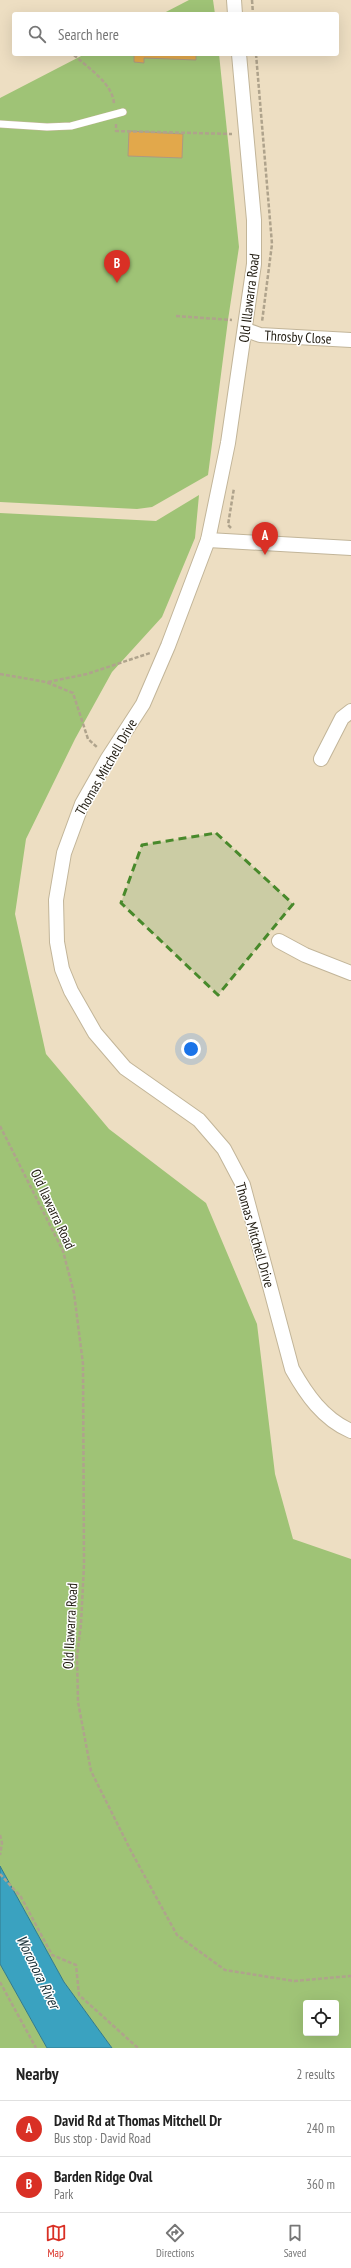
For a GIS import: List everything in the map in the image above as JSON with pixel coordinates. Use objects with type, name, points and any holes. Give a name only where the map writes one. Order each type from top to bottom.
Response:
[{"type":"street","points":[[234,0],[235,12]]},
{"type":"street","name":"Old Illawarra Road","points":[[208,540],[228,443],[246,330],[255,242],[239,56]]},
{"type":"street","name":"Throsby Close","points":[[246,330],[260,335],[351,340]]},
{"type":"street","points":[[208,540],[351,548]]},
{"type":"street","name":"Thomas Mitchell Drive","points":[[208,540],[168,646],[143,704],[108,758],[82,804],[64,853],[56,900],[57,942],[62,968],[71,991],[95,1033],[125,1068],[199,1120],[224,1149],[243,1185],[292,1369],[303,1390],[318,1408],[344,1428],[351,1430]]},
{"type":"street","points":[[321,759],[342,718],[351,711]]},
{"type":"street","points":[[280,941],[305,956],[351,973]]},
{"type":"lane","points":[[0,124],[47,127],[71,126],[123,112]]},
{"type":"path","points":[[252,0],[253,12]]},
{"type":"path","points":[[75,56],[107,86],[114,98],[116,131],[232,135]]},
{"type":"path","points":[[176,316],[228,320]]},
{"type":"path","points":[[46,682],[87,674],[168,646]]},
{"type":"path","points":[[0,674],[46,682],[73,693],[88,739],[108,758]]},
{"type":"path","name":"Old Ilawarra Road","points":[[0,1126],[63,1251],[74,1293],[83,1364],[84,1565],[82,1624],[77,1656],[78,1702],[91,1770],[132,1853],[176,1935],[225,1970],[294,1981],[351,1976]]},
{"type":"path","points":[[0,1835],[2,1843],[0,1855]]},
{"type":"path","points":[[0,1874],[21,1897],[52,1955],[76,1965],[79,1995],[138,2048]]},
{"type":"path","points":[[0,1982],[36,2048]]},
{"type":"highlighted area","points":[[216,833],[293,904],[218,995],[121,903],[142,845]]},
{"type":"green space","points":[[189,0],[213,0],[215,12],[166,12]]},
{"type":"green space","points":[[81,56],[219,56],[239,247],[208,475],[152,507],[137,509],[0,502],[0,98]]},
{"type":"green space","points":[[199,495],[195,538],[162,617],[112,672],[75,739],[26,839],[15,914],[46,1054],[109,1129],[206,1203],[257,1324],[275,1474],[293,1539],[351,1559],[351,2048],[112,2048],[64,1982],[0,1866],[0,513],[156,521]]},
{"type":"green space","points":[[0,1964],[47,2048],[0,2048]]},
{"type":"water","name":"Woronora River","points":[[0,1866],[64,1982],[112,2048],[47,2048],[0,1964]]},
{"type":"building","points":[[134,56],[196,56],[196,60],[144,58],[144,63],[134,62]]},
{"type":"building","points":[[129,131],[183,134],[182,158],[128,156]]},
{"type":"place","name":"Barden Ridge Oval","points":[[117,283]]},
{"type":"place","name":"David Rd at Thomas Mitchell Dr","points":[[265,555]]}]
